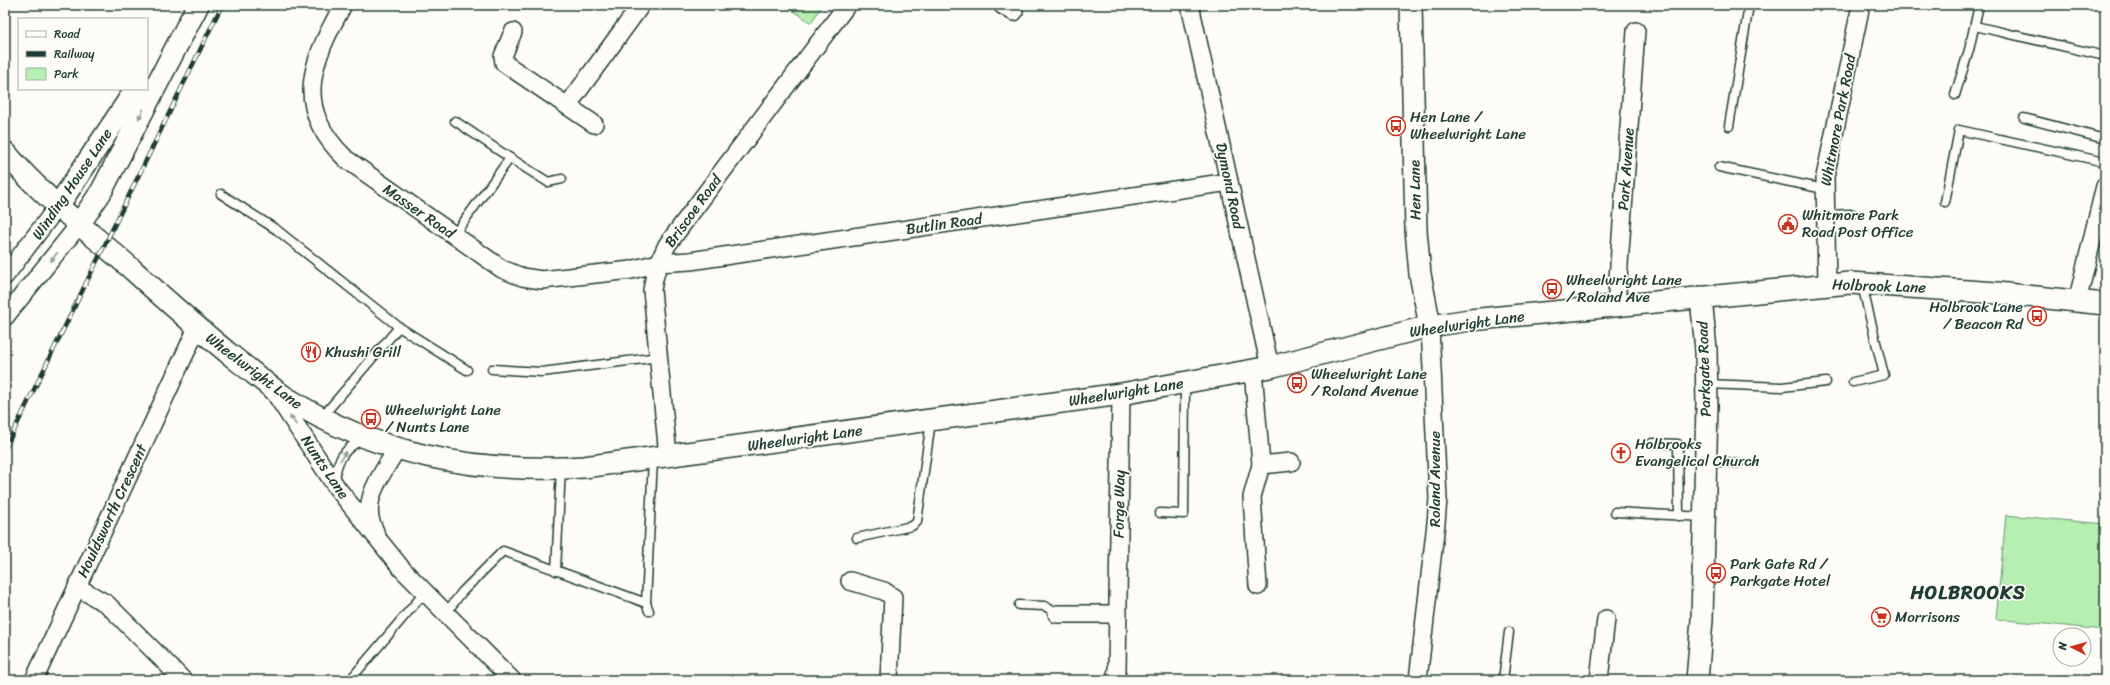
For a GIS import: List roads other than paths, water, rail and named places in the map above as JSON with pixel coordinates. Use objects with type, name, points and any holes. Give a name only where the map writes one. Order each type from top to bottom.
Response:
[{"type":"street","points":[[148,70],[188,5]]},
{"type":"street","name":"Winding House Lane","points":[[5,317],[78,226],[101,192],[198,5]]},
{"type":"street","name":"Masser Road","points":[[343,5],[324,40],[315,61],[312,83],[314,107],[321,127],[332,146],[346,159],[502,269],[522,277],[542,280],[631,270],[658,263]]},
{"type":"street","points":[[568,104],[641,5]]},
{"type":"street","name":"Briscoe Road","points":[[661,457],[659,357],[652,290],[653,278],[658,263],[667,245],[847,5]]},
{"type":"street","name":"Dymond Road","points":[[1190,5],[1229,182],[1261,368],[1261,465]]},
{"type":"street","name":"Hen Lane","points":[[1411,5],[1416,230],[1420,274],[1430,326]]},
{"type":"street","name":"Whitmore Park Road","points":[[1827,284],[1824,189],[1861,5]]},
{"type":"street","name":"Park Avenue","points":[[1616,306],[1636,31]]},
{"type":"street","points":[[513,32],[504,56],[504,63],[568,104],[594,124]]},
{"type":"street","name":"Winding House Lane","points":[[5,276],[58,206],[135,90]]},
{"type":"street","name":"Wheelwright Lane","points":[[5,152],[32,182],[78,226],[117,256],[197,328],[271,387],[322,417],[370,440],[435,459],[484,466],[561,468],[661,457],[1122,394],[1261,368],[1430,326],[1701,297]]},
{"type":"street","name":"Butlin Road","points":[[658,263],[690,261],[1229,182]]},
{"type":"street","points":[[2077,302],[2105,186]]},
{"type":"street","name":"Holbrook Lane","points":[[1701,297],[1827,284],[1862,284],[1997,293],[2105,304]]},
{"type":"street","name":"Parkgate Road","points":[[1697,680],[1702,620],[1706,384],[1701,297]]},
{"type":"street","name":"Roland Avenue","points":[[1418,680],[1438,499],[1430,326]]},
{"type":"street","name":"Houldsworth Crescent","points":[[183,680],[107,604],[77,587],[197,328]]},
{"type":"street","name":"Nunts Lane","points":[[271,387],[337,488],[402,569],[512,680]]},
{"type":"street","name":"Forge Way","points":[[1114,680],[1116,670],[1118,614],[1122,394]]},
{"type":"street","name":"Nunts Lane","points":[[383,544],[370,519],[370,503],[375,486],[397,449]]},
{"type":"street","points":[[1258,586],[1252,497],[1261,465],[1291,462]]},
{"type":"street","points":[[850,581],[884,591],[893,597],[888,680]]},
{"type":"street","points":[[34,680],[77,587]]},
{"type":"street","points":[[1057,614],[1118,614]]},
{"type":"street","points":[[1599,680],[1606,619]]},
{"type":"lane","points":[[1729,126],[1749,5]]},
{"type":"lane","points":[[1955,95],[1979,5]]},
{"type":"lane","points":[[1974,26],[2105,56]]},
{"type":"lane","points":[[2024,118],[2105,139]]},
{"type":"lane","points":[[455,121],[548,182],[562,179]]},
{"type":"lane","points":[[1945,202],[1959,130],[2105,162]]},
{"type":"lane","points":[[454,235],[510,158]]},
{"type":"lane","points":[[1719,167],[1824,189]]},
{"type":"lane","points":[[221,194],[277,230],[399,327],[467,370]]},
{"type":"lane","points":[[1825,215],[1853,214]]},
{"type":"lane","points":[[1853,382],[1884,375],[1862,284]]},
{"type":"lane","points":[[322,417],[399,327]]},
{"type":"lane","points":[[492,369],[542,372],[659,357]]},
{"type":"lane","points":[[1706,384],[1782,386],[1826,382]]},
{"type":"lane","points":[[1160,513],[1184,514],[1185,383]]},
{"type":"lane","points":[[857,538],[912,526],[917,522],[931,420]]},
{"type":"lane","points":[[337,488],[336,472],[343,454],[355,443],[370,440]]},
{"type":"lane","points":[[1652,443],[1678,444],[1679,516]]},
{"type":"lane","points":[[649,612],[646,603],[661,457]]},
{"type":"lane","points":[[1704,461],[1739,463]]},
{"type":"lane","points":[[556,571],[561,468]]},
{"type":"lane","points":[[1615,512],[1704,517]]},
{"type":"lane","points":[[446,613],[462,592],[503,551],[646,603]]},
{"type":"lane","points":[[350,680],[425,592]]},
{"type":"lane","points":[[1019,605],[1044,606],[1057,614]]},
{"type":"lane","points":[[1503,680],[1508,632]]},
{"type":"railway","points":[[5,449],[222,5]]},
{"type":"place","name":"Hen Lane / Wheelwright Lane","points":[[1396,126]]},
{"type":"place","name":"Whitmore Park Road Post Office","points":[[1788,224]]},
{"type":"place","name":"Wheelwright Lane / Roland Ave","points":[[1552,289]]},
{"type":"place","name":"Holbrook Lane / Beacon Rd","points":[[2037,316]]},
{"type":"place","name":"Khushi Grill","points":[[311,352]]},
{"type":"place","name":"Wheelwright Lane / Roland Avenue","points":[[1297,383]]},
{"type":"place","name":"Wheelwright Lane / Nunts Lane","points":[[371,419]]},
{"type":"place","name":"Holbrooks Evangelical Church","points":[[1621,453]]},
{"type":"place","name":"Park Gate Rd / Parkgate Hotel","points":[[1716,573]]},
{"type":"place","name":"Morrisons","points":[[1881,617]]},
{"type":"district","name":"HOLBROOKS","points":[[1968,592]]}]
